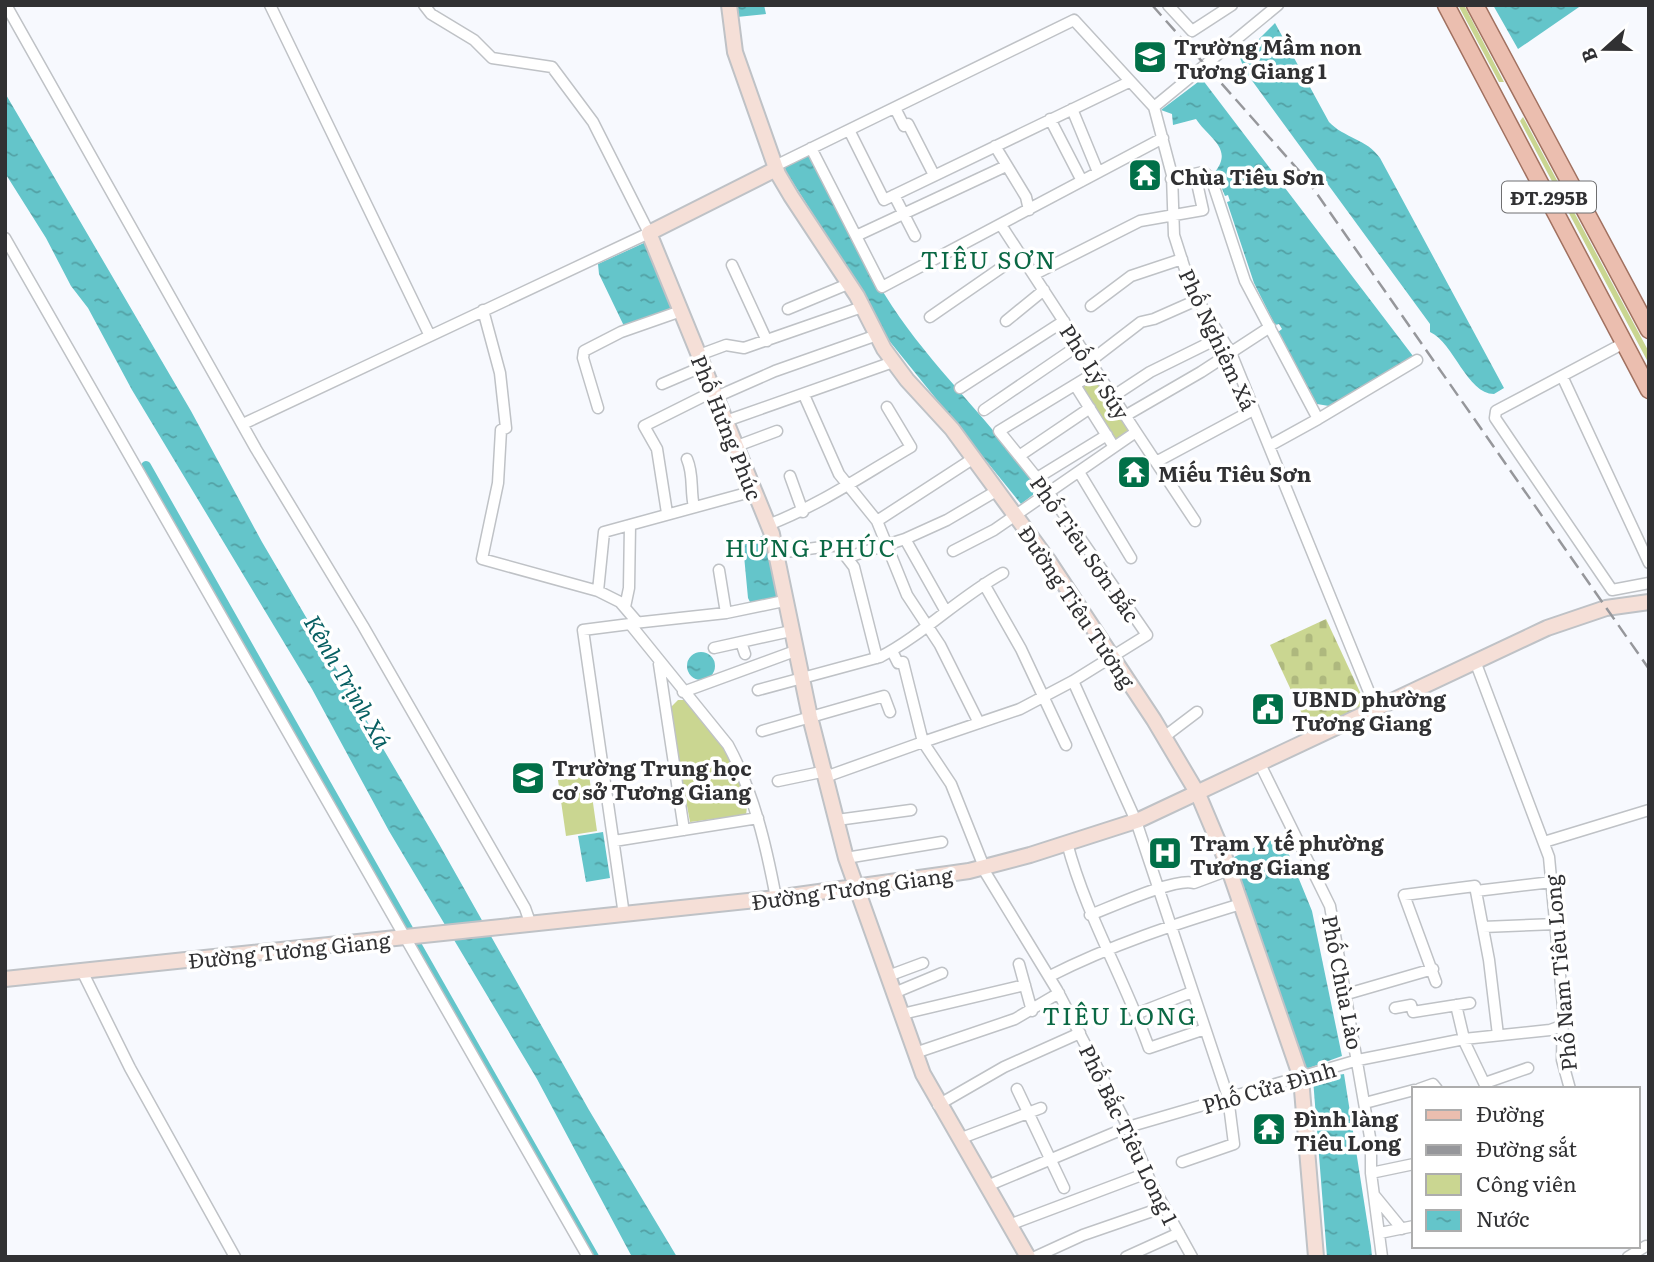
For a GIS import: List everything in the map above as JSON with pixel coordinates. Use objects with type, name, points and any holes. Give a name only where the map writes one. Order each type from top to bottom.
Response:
[{"type":"main road","name":"ĐT.295B","points":[[1446,5],[1649,390]]},
{"type":"main road","name":"ĐT.295B","points":[[1475,5],[1649,330]]},
{"type":"main road","points":[[1502,107],[1525,96]]},
{"type":"street","points":[[6,5],[243,424],[525,908],[531,925]]},
{"type":"street","points":[[270,5],[430,336]]},
{"type":"street","points":[[424,5],[431,14],[474,40],[492,58],[552,67],[593,122],[649,233]]},
{"type":"street","name":"Đường Tiêu Tương","points":[[729,5],[735,52],[776,167],[893,362],[974,458],[1016,513],[1164,737],[1198,794],[1229,870],[1301,1078],[1316,1257]]},
{"type":"street","points":[[1168,5],[1192,31],[1232,5]]},
{"type":"street","points":[[1154,107],[1278,5]]},
{"type":"street","name":"Phố Nghiêm Xá","points":[[776,167],[1074,20],[1154,107],[1171,179],[1172,217],[1182,259],[1198,300],[1231,353],[1376,709]]},
{"type":"street","points":[[849,130],[884,200],[1129,82]]},
{"type":"street","points":[[895,108],[904,126],[908,124],[934,175]]},
{"type":"street","points":[[1072,109],[1098,172]]},
{"type":"street","points":[[1050,120],[1082,181]]},
{"type":"street","points":[[811,148],[882,287],[1163,138]]},
{"type":"street","points":[[995,146],[1026,197],[1029,210]]},
{"type":"street","points":[[856,236],[1006,166]]},
{"type":"street","points":[[243,424],[649,233],[776,167]]},
{"type":"street","points":[[1171,179],[1205,172],[1212,181],[1245,281],[1318,419]]},
{"type":"street","points":[[1035,274],[1140,221],[1203,210],[1195,174]]},
{"type":"street","points":[[894,195],[915,236]]},
{"type":"street","name":"Phố Lý Súy","points":[[953,551],[988,534],[1136,432],[1001,225]]},
{"type":"street","name":"Phố Hưng Phúc","points":[[649,233],[778,553],[784,601],[795,651],[846,858],[915,1053],[938,1105],[1028,1257]]},
{"type":"street","points":[[5,238],[589,1257]]},
{"type":"street","points":[[930,317],[1021,254]]},
{"type":"street","points":[[1091,306],[1131,276],[1182,259]]},
{"type":"street","points":[[732,265],[767,341]]},
{"type":"street","points":[[788,309],[848,284]]},
{"type":"street","points":[[1006,321],[1044,290]]},
{"type":"street","points":[[1089,362],[1141,322],[1198,300]]},
{"type":"street","points":[[662,384],[726,345],[734,345],[739,349],[862,307]]},
{"type":"street","points":[[483,310],[500,373],[506,428],[501,430],[498,484],[482,559],[598,591],[625,607],[659,663],[728,746],[747,783],[758,818],[776,898]]},
{"type":"street","points":[[598,408],[583,358],[584,351],[621,332],[681,311]]},
{"type":"street","points":[[960,388],[1064,321]]},
{"type":"street","points":[[1125,416],[1270,327]]},
{"type":"street","points":[[667,513],[657,449],[644,426],[715,394],[877,335]]},
{"type":"street","points":[[1112,397],[1150,372],[1221,337]]},
{"type":"street","points":[[1624,343],[1496,411],[1495,418],[1612,590],[1649,583]]},
{"type":"street","points":[[984,410],[1079,345]]},
{"type":"street","points":[[1269,446],[1417,360]]},
{"type":"street","points":[[726,421],[893,362]]},
{"type":"street","points":[[1096,372],[1075,385],[1114,447]]},
{"type":"street","points":[[1562,376],[1649,563]]},
{"type":"street","name":"Phố Tiêu Sơn Bắc","points":[[1075,385],[999,430],[1049,493],[1147,635],[1112,657]]},
{"type":"street","points":[[804,395],[817,430],[848,487],[877,521],[907,595],[928,624],[979,723]]},
{"type":"street","points":[[768,525],[803,512],[911,447],[887,407]]},
{"type":"street","points":[[1019,456],[1090,408]]},
{"type":"street","points":[[1156,462],[1253,410]]},
{"type":"street","points":[[737,446],[777,431]]},
{"type":"street","points":[[1136,432],[1195,521]]},
{"type":"street","points":[[1037,478],[1107,435]]},
{"type":"street","points":[[877,521],[974,458]]},
{"type":"street","points":[[687,459],[692,473],[690,490],[694,506]]},
{"type":"street","points":[[1079,471],[1131,558]]},
{"type":"street","points":[[790,476],[803,512]]},
{"type":"street","points":[[848,557],[905,539],[947,520],[998,490]]},
{"type":"street","points":[[598,591],[604,532],[754,491]]},
{"type":"street","points":[[625,607],[629,588],[630,525]]},
{"type":"street","points":[[905,539],[945,610]]},
{"type":"street","points":[[778,553],[828,544],[838,545],[854,567],[877,658]]},
{"type":"street","points":[[719,570],[726,613]]},
{"type":"street","points":[[758,690],[877,658],[892,651],[945,610],[1003,573]]},
{"type":"street","points":[[984,584],[1045,696],[1066,745]]},
{"type":"street","points":[[624,915],[583,630],[726,613],[784,601]]},
{"type":"street","name":"Đường Tương Giang","points":[[5,979],[776,898],[983,867],[1067,844],[1136,821],[1475,662],[1585,614],[1649,601]]},
{"type":"street","points":[[713,649],[791,631]]},
{"type":"street","points":[[741,642],[745,654]]},
{"type":"street","points":[[683,692],[795,651]]},
{"type":"street","points":[[892,651],[898,663],[903,663],[923,743]]},
{"type":"street","points":[[778,781],[827,773],[979,723],[1045,696],[1112,657]]},
{"type":"street","name":"Phố Nam Tiêu Long","points":[[1475,662],[1544,842],[1552,882],[1563,1007],[1562,1060],[1569,1087]]},
{"type":"street","points":[[659,663],[684,830]]},
{"type":"street","points":[[1073,681],[1136,821],[1228,1097],[1234,1144],[1182,1161]]},
{"type":"street","points":[[761,731],[884,696],[890,712]]},
{"type":"street","points":[[1164,737],[1197,712]]},
{"type":"street","name":"Phố Bắc Tiêu Long 1","points":[[923,743],[951,784],[983,867],[1050,976],[1128,1127],[1164,1207],[1192,1257]]},
{"type":"street","name":"Phố Chùa Lào","points":[[1260,764],[1330,906],[1371,1143],[1371,1173],[1382,1257]]},
{"type":"street","points":[[837,820],[911,810]]},
{"type":"street","points":[[1544,842],[1649,810]]},
{"type":"street","points":[[614,841],[758,818]]},
{"type":"street","points":[[846,858],[942,842]]},
{"type":"street","points":[[1067,844],[1090,915],[1149,1048],[1205,1029]]},
{"type":"street","points":[[1090,915],[1158,890],[1188,881],[1194,883],[1229,870]]},
{"type":"street","points":[[1476,891],[1552,882]]},
{"type":"street","points":[[1436,982],[1404,895],[1475,886],[1498,1035]]},
{"type":"street","points":[[1050,976],[1170,926],[1241,904]]},
{"type":"street","points":[[1483,927],[1556,924]]},
{"type":"street","points":[[888,976],[923,962]]},
{"type":"street","points":[[1019,964],[1032,1011]]},
{"type":"street","points":[[1346,994],[1433,969]]},
{"type":"street","points":[[82,971],[130,1069],[235,1257]]},
{"type":"street","points":[[894,993],[942,973]]},
{"type":"street","points":[[902,1014],[1025,985]]},
{"type":"street","points":[[1136,1014],[1192,992]]},
{"type":"street","points":[[915,1053],[1032,1011],[1059,993]]},
{"type":"street","points":[[1395,1008],[1411,1005],[1413,1012],[1470,1003]]},
{"type":"street","points":[[1456,1005],[1464,1039],[1486,1086],[1528,1068]]},
{"type":"street","name":"Phố Cửa Đình","points":[[987,1186],[1128,1127],[1358,1060],[1464,1039],[1550,1030],[1561,1026]]},
{"type":"street","points":[[938,1105],[1004,1067],[1080,1034]]},
{"type":"street","points":[[1017,1089],[1063,1188]]},
{"type":"street","points":[[1365,1103],[1412,1091]]},
{"type":"street","points":[[959,1139],[1041,1108]]},
{"type":"street","points":[[1371,1173],[1412,1164]]},
{"type":"street","points":[[1009,1225],[1147,1173]]},
{"type":"street","points":[[1374,1196],[1402,1229]]},
{"type":"street","points":[[1035,1257],[1083,1235],[1164,1207]]},
{"type":"street","points":[[1380,1233],[1412,1226]]},
{"type":"street","points":[[1126,1257],[1179,1233]]},
{"type":"street","points":[[1629,1256],[1646,1246]]},
{"type":"green space","points":[[1458,5],[1464,5],[1504,82],[1499,82]]},
{"type":"green space","points":[[1523,117],[1649,352],[1649,364],[1520,121]]},
{"type":"green space","points":[[1095,375],[1130,431],[1114,443],[1078,385]]},
{"type":"green space","points":[[1326,619],[1366,705],[1310,731],[1270,645]]},
{"type":"green space","points":[[678,700],[685,700],[736,768],[743,784],[746,815],[690,822],[670,714],[670,708]]},
{"type":"green space","points":[[589,775],[597,831],[566,836],[558,780]]},
{"type":"water","points":[[736,5],[764,5],[766,14],[737,17]]},
{"type":"water","points":[[1493,5],[1582,5],[1518,49]]},
{"type":"water","points":[[1275,23],[1329,122],[1341,132],[1369,147],[1380,158],[1504,388],[1494,394],[1484,392],[1476,386],[1446,346],[1430,332],[1430,324],[1245,71],[1240,58]]},
{"type":"water","points":[[1202,79],[1413,356],[1329,406],[1317,404],[1278,332],[1282,329],[1279,324],[1275,325],[1254,283],[1227,202],[1230,201],[1228,195],[1225,196],[1215,172],[1220,164],[1221,150],[1196,119],[1173,125],[1172,114],[1161,110]]},
{"type":"water","name":"Kênh Trịnh Xá","points":[[5,93],[191,411],[262,542],[439,844],[589,1110],[677,1257],[632,1257],[537,1079],[389,831],[312,689],[132,390],[88,308],[71,286],[46,238],[5,173]]},
{"type":"water","points":[[810,153],[865,260],[902,321],[1037,488],[1038,491],[1021,504],[887,338],[858,285],[785,170],[783,165]]},
{"type":"water","points":[[646,242],[673,301],[673,310],[624,326],[599,274],[598,264]]},
{"type":"water","points":[[768,533],[782,598],[751,604],[748,598],[743,545]]},
{"type":"water","points":[[701,652],[711,656],[715,666],[711,676],[701,680],[691,676],[687,666],[691,656]]},
{"type":"water","points":[[603,832],[610,878],[586,882],[578,836]]},
{"type":"water","points":[[1281,835],[1312,911],[1342,1056],[1309,1068],[1303,1067],[1230,859]]},
{"type":"water","points":[[1344,1074],[1372,1257],[1327,1257],[1313,1079]]},
{"type":"waterway","points":[[146,466],[408,929]]},
{"type":"waterway","points":[[416,944],[594,1257]]},
{"type":"railway","points":[[1152,5],[1308,181],[1649,669]]},
{"type":"place","name":"Trường Mầm non Tương Giang 1","points":[[1150,57]]},
{"type":"place","name":"Chùa Tiêu Sơn","points":[[1145,175]]},
{"type":"place","name":"Miếu Tiêu Sơn","points":[[1134,472]]},
{"type":"place","name":"UBND phường Tương Giang","points":[[1268,709]]},
{"type":"place","name":"Trường Trung học cơ sở Tương Giang","points":[[528,778]]},
{"type":"place","name":"Trạm Y tế phường Tương Giang","points":[[1165,853]]},
{"type":"place","name":"Đình làng Tiêu Long","points":[[1269,1129]]},
{"type":"district","name":"TIÊU SƠN","points":[[989,258]]},
{"type":"district","name":"HƯNG PHÚC","points":[[811,546]]},
{"type":"district","name":"TIÊU LONG","points":[[1120,1014]]}]
